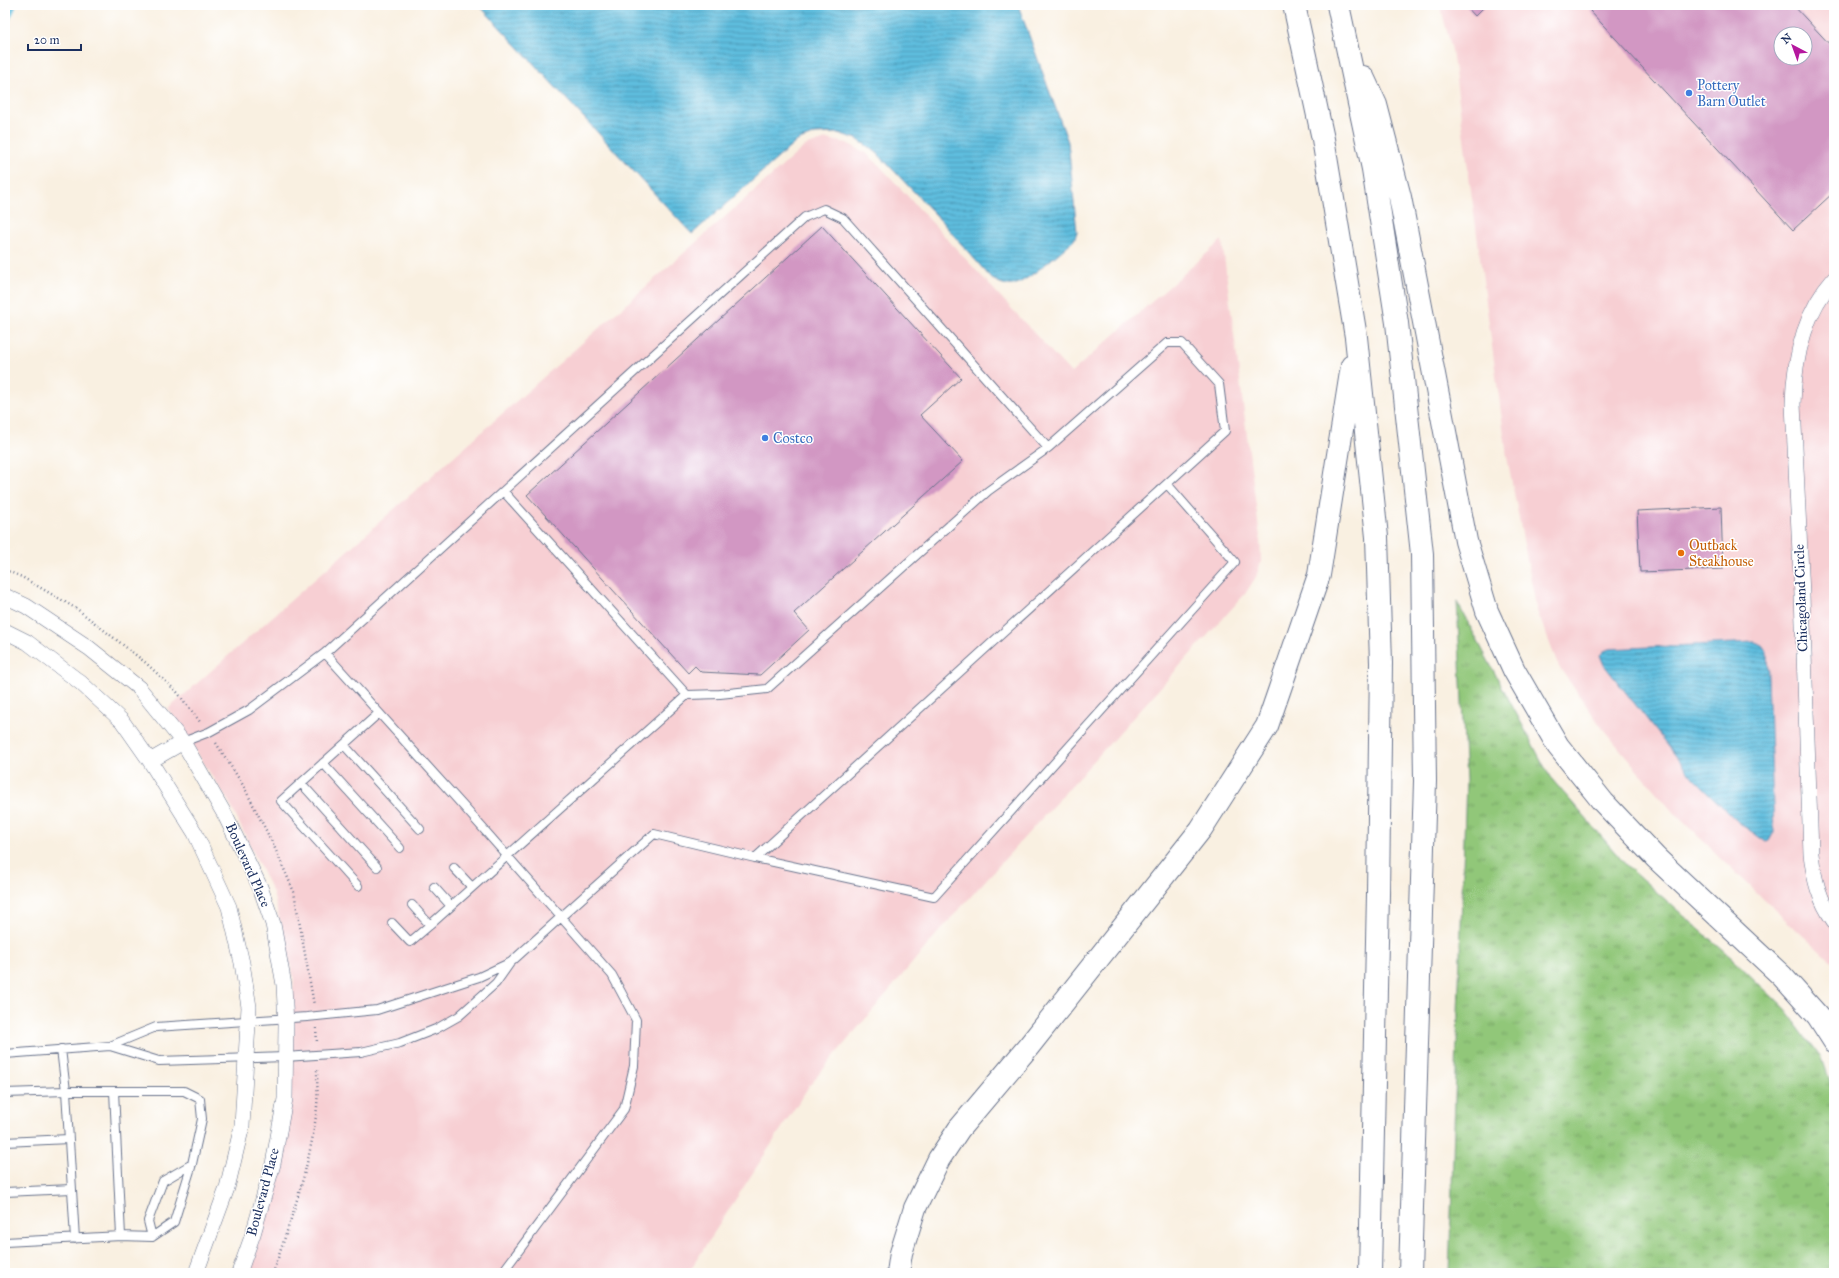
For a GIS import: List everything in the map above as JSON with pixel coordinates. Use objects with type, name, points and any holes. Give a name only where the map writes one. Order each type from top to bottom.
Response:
[{"type":"highway","points":[[1294,5],[1323,139],[1356,337],[1377,537],[1381,663],[1378,902],[1370,1273]]},
{"type":"highway","points":[[1338,5],[1348,43],[1373,169],[1396,316],[1422,554],[1425,781],[1410,1273]]},
{"type":"highway","points":[[1348,43],[1376,106],[1400,197],[1466,540],[1487,611],[1514,670],[1558,746],[1603,802],[1656,858],[1782,976],[1818,1016],[1834,1040]]},
{"type":"highway","points":[[898,1273],[901,1253],[916,1208],[940,1159],[959,1129],[1029,1046],[1201,829],[1267,726],[1319,575],[1356,337]]},
{"type":"street","name":"Chicagoland Circle","points":[[1834,280],[1817,302],[1804,328],[1793,384],[1793,404],[1802,595],[1810,854],[1814,881],[1827,911],[1834,921]]},
{"type":"street","name":"Boulevard Place","points":[[5,596],[26,606],[89,648],[139,688],[183,742],[225,815],[260,887],[273,924],[284,985],[285,1098],[273,1164],[253,1234],[239,1273]]},
{"type":"street","points":[[5,631],[27,642],[81,683],[122,722],[150,761],[195,833],[229,907],[242,963],[248,1007],[242,1126],[227,1188],[196,1273]]},
{"type":"street","points":[[150,761],[183,742]]},
{"type":"lane","points":[[183,742],[212,730],[249,710],[325,653],[805,217],[824,209],[842,218],[1048,448]]},
{"type":"lane","points":[[392,923],[410,942],[687,695],[720,694],[767,689],[988,491],[1048,448],[1167,343],[1182,343],[1219,384],[1225,431],[755,858]]},
{"type":"lane","points":[[110,1046],[160,1061],[246,1060],[361,1052],[400,1042],[436,1029],[459,1016],[496,983],[510,963],[654,834],[755,858],[934,897],[1235,562],[1167,484]]},
{"type":"lane","points":[[504,492],[687,695]]},
{"type":"lane","points":[[325,653],[612,975],[636,1020],[634,1066],[624,1109],[502,1273]]},
{"type":"lane","points":[[358,886],[281,801],[379,713]]},
{"type":"lane","points":[[344,745],[420,829]]},
{"type":"lane","points":[[323,763],[400,848]]},
{"type":"lane","points":[[301,783],[377,867]]},
{"type":"lane","points":[[454,868],[472,887]]},
{"type":"lane","points":[[434,887],[451,906]]},
{"type":"lane","points":[[412,905],[430,925]]},
{"type":"lane","points":[[5,1054],[110,1046],[156,1027],[285,1019],[377,1010],[479,977],[510,963]]},
{"type":"lane","points":[[61,1049],[66,1091],[75,1239]]},
{"type":"lane","points":[[5,1093],[66,1091],[184,1091],[200,1100],[202,1119],[192,1164],[174,1222],[152,1237],[121,1236],[5,1242]]},
{"type":"lane","points":[[114,1091],[121,1236]]},
{"type":"lane","points":[[5,1142],[69,1139]]},
{"type":"lane","points":[[152,1237],[148,1221],[163,1181],[192,1164]]},
{"type":"lane","points":[[5,1192],[72,1189]]},
{"type":"path","points":[[5,570],[22,577],[77,609],[146,663],[177,692],[194,713]]},
{"type":"path","points":[[226,758],[243,785],[274,846],[294,892],[313,997]]},
{"type":"path","points":[[316,1029],[317,1041]]},
{"type":"path","points":[[273,1273],[292,1218],[308,1158],[317,1107],[317,1074]]},
{"type":"shaded area","points":[[1440,5],[1834,5],[1834,964],[1777,912],[1673,812],[1603,729],[1559,667],[1537,611],[1507,457],[1452,50]]},
{"type":"shaded area","points":[[826,139],[847,143],[866,153],[879,165],[1071,373],[1222,240],[1260,537],[1261,562],[1256,577],[1245,594],[935,936],[809,1086],[688,1273],[247,1273],[277,1179],[294,979],[273,893],[229,802],[168,709],[805,146]]},
{"type":"green space","points":[[1457,602],[1550,777],[1626,865],[1734,960],[1785,1009],[1822,1058],[1834,1093],[1834,1273],[1449,1273],[1466,781]]},
{"type":"water","points":[[479,5],[1018,5],[1068,142],[1077,232],[1074,240],[1044,266],[1019,283],[1010,285],[992,279],[935,214],[876,152],[857,139],[838,133],[815,134],[797,141],[692,234]]},
{"type":"water","points":[[1754,642],[1762,645],[1767,652],[1774,832],[1769,841],[1766,842],[1738,822],[1695,780],[1604,665],[1600,655],[1609,649]]},
{"type":"building","points":[[1465,5],[1486,5],[1475,16]]},
{"type":"building","points":[[1596,5],[1793,5],[1813,26],[1773,26],[1773,66],[1813,66],[1813,26],[1834,49],[1834,192],[1793,230],[1590,11]]},
{"type":"building","name":"Costco","points":[[822,226],[961,378],[920,415],[963,461],[794,613],[809,630],[760,675],[701,672],[695,666],[688,673],[527,495]]},
{"type":"building","name":"Outback Steakhouse","points":[[1721,507],[1723,569],[1640,572],[1637,511]]},
{"type":"waterway","points":[[5,25],[14,5]]},
{"type":"place","name":"Pottery Barn Outlet","points":[[1689,93]]},
{"type":"place","name":"Costco","points":[[765,438]]},
{"type":"place","name":"Outback Steakhouse","points":[[1681,553]]}]
